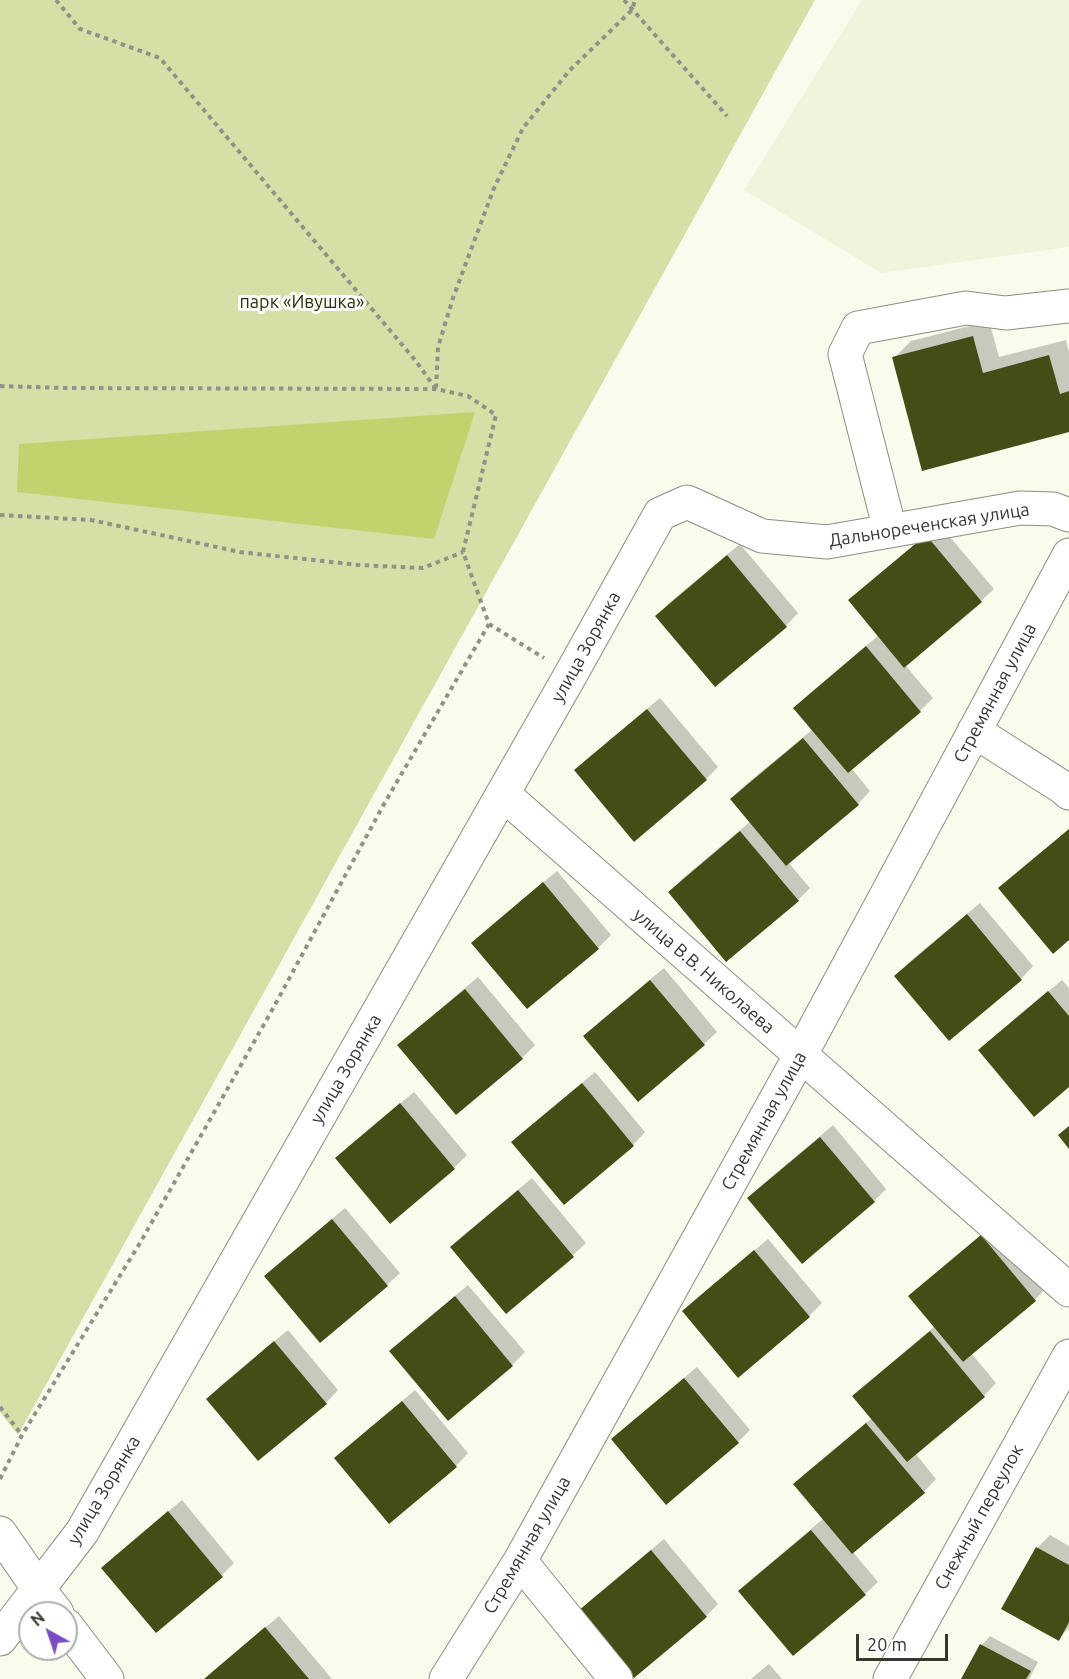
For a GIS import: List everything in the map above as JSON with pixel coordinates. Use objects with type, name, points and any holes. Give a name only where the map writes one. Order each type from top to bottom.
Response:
[{"type":"street","points":[[890,530],[845,354],[858,328],[966,308],[1005,313],[1069,306]]},
{"type":"street","name":"Дальнореченская улица","points":[[687,502],[762,536],[827,542],[1020,508],[1053,509],[1069,515]]},
{"type":"street","name":"улица Зорянка","points":[[47,1601],[82,1532],[660,514],[687,502]]},
{"type":"street","name":"Стремянная улица","points":[[446,1679],[520,1561],[800,1056],[1069,555]]},
{"type":"street","points":[[974,731],[1069,793]]},
{"type":"street","name":"улица В.В. Николаева","points":[[503,794],[1069,1290]]},
{"type":"street","name":"Снежный переулок","points":[[890,1679],[1069,1356]]},
{"type":"street","points":[[0,1533],[47,1601]]},
{"type":"street","points":[[520,1561],[616,1679]]},
{"type":"street","name":"улица Зорянка","points":[[0,1639],[18,1624]]},
{"type":"street","points":[[78,1641],[107,1679]]},
{"type":"path","points":[[56,0],[80,29],[160,58],[416,360],[436,389]]},
{"type":"path","points":[[624,0],[727,116]]},
{"type":"path","points":[[436,389],[438,347],[453,298],[494,188],[524,128],[569,71],[632,10],[635,0]]},
{"type":"path","points":[[0,386],[436,389],[468,396],[496,415],[463,552],[489,624],[571,674]]},
{"type":"path","points":[[0,515],[91,520],[240,552],[358,565],[423,568],[463,552]]},
{"type":"path","points":[[0,1479],[22,1435],[140,1243],[271,1012],[384,804],[489,624]]},
{"type":"path","points":[[0,1407],[22,1435]]},
{"type":"shaded area","points":[[862,0],[1069,0],[1069,247],[881,273],[744,190]]},
{"type":"shaded area","points":[[475,412],[434,539],[17,492],[19,444]]},
{"type":"green space","name":"парк «Ивушка»","points":[[0,0],[815,0],[18,1435],[0,1412]]},
{"type":"building","points":[[973,336],[983,373],[1049,355],[1060,394],[1069,391],[1069,432],[922,471],[892,357]]},
{"type":"building","points":[[926,535],[982,602],[904,668],[848,600]]},
{"type":"building","points":[[727,555],[787,627],[715,687],[655,616]]},
{"type":"building","points":[[866,646],[921,712],[848,773],[793,708]]},
{"type":"building","points":[[647,709],[707,780],[634,842],[574,770]]},
{"type":"building","points":[[803,738],[859,805],[786,866],[730,799]]},
{"type":"building","points":[[1069,829],[1069,940],[1053,954],[998,888]]},
{"type":"building","points":[[740,831],[799,901],[726,962],[668,892]]},
{"type":"building","points":[[543,882],[599,949],[527,1009],[471,943]]},
{"type":"building","points":[[967,914],[1022,980],[949,1041],[894,976]]},
{"type":"building","points":[[650,980],[705,1045],[638,1102],[583,1036]]},
{"type":"building","points":[[465,989],[523,1059],[456,1115],[397,1045]]},
{"type":"building","points":[[1048,991],[1069,1016],[1069,1087],[1034,1117],[978,1050]]},
{"type":"building","points":[[582,1083],[634,1146],[564,1205],[511,1142]]},
{"type":"building","points":[[400,1103],[455,1169],[390,1224],[335,1158]]},
{"type":"building","points":[[1069,1126],[1069,1149],[1058,1135]]},
{"type":"building","points":[[820,1137],[875,1202],[802,1264],[747,1198]]},
{"type":"building","points":[[518,1190],[574,1257],[506,1314],[450,1247]]},
{"type":"building","points":[[332,1219],[388,1286],[320,1343],[264,1276]]},
{"type":"building","points":[[981,1235],[1036,1301],[963,1362],[908,1296]]},
{"type":"building","points":[[754,1250],[810,1317],[738,1378],[682,1311]]},
{"type":"building","points":[[455,1296],[513,1366],[448,1421],[389,1351]]},
{"type":"building","points":[[930,1331],[985,1397],[907,1462],[852,1396]]},
{"type":"building","points":[[274,1341],[327,1404],[258,1461],[206,1399]]},
{"type":"building","points":[[684,1378],[739,1443],[666,1505],[611,1439]]},
{"type":"building","points":[[402,1401],[457,1467],[389,1524],[334,1458]]},
{"type":"building","points":[[866,1423],[925,1493],[852,1554],[793,1484]]},
{"type":"building","points":[[168,1511],[223,1577],[156,1633],[101,1568]]},
{"type":"building","points":[[811,1530],[866,1595],[793,1656],[738,1591]]},
{"type":"building","points":[[1036,1547],[1069,1565],[1069,1622],[1059,1641],[1001,1609]]},
{"type":"building","points":[[651,1550],[707,1617],[634,1678],[578,1611]]},
{"type":"building","points":[[265,1627],[309,1679],[204,1679]]},
{"type":"building","points":[[980,1644],[1031,1671],[1026,1679],[961,1679]]}]
